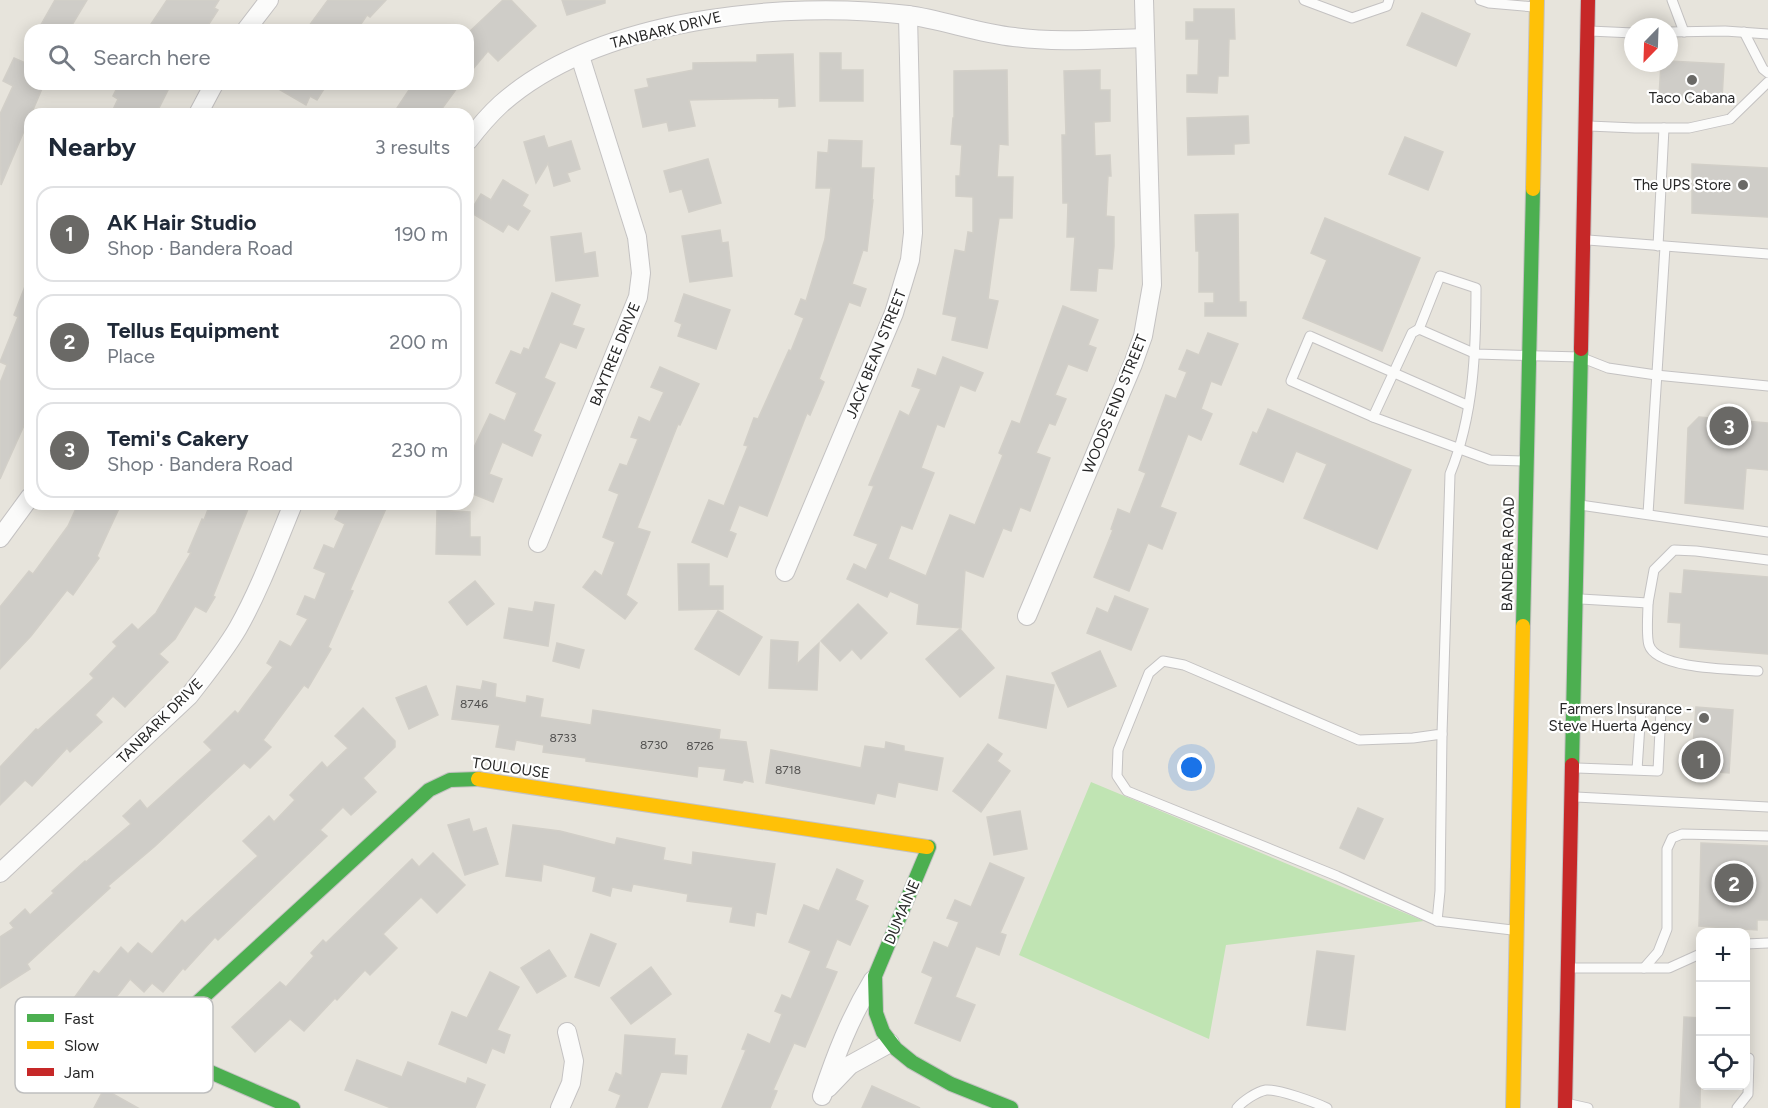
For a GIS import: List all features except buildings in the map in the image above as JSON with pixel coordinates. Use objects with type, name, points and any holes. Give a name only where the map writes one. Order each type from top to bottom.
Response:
[{"type":"main road","points":[[1565,1105],[1588,0]]},
{"type":"main road","name":"BANDERA ROAD","points":[[1514,1108],[1537,4]]},
{"type":"main road","name":"TOULOUSE","points":[[203,997],[429,790],[444,779],[473,778],[929,847]]},
{"type":"main road","name":"DUMAINE","points":[[890,1043],[876,1014],[875,976],[929,847]]},
{"type":"main road","points":[[890,1043],[904,1058],[920,1068],[1011,1108]]},
{"type":"main road","name":"TOULOUSE","points":[[213,1073],[293,1108]]},
{"type":"street","points":[[251,24],[269,0]]},
{"type":"street","name":"WOODS END STREET","points":[[1027,616],[1133,364],[1149,311],[1153,260],[1144,0]]},
{"type":"street","name":"TANBARK DRIVE","points":[[474,134],[502,103],[540,76],[580,56],[612,42],[720,15],[825,10],[908,15],[1013,37],[1046,40],[1145,38]]},
{"type":"street","name":"JACK BEAN STREET","points":[[785,572],[894,313],[910,260],[913,233],[908,15]]},
{"type":"street","name":"BAYTREE DRIVE","points":[[538,543],[638,297],[641,273],[637,237],[580,56]]},
{"type":"street","points":[[201,108],[211,90]]},
{"type":"street","points":[[0,538],[24,505]]},
{"type":"street","name":"TANBARK DRIVE","points":[[0,873],[189,696],[215,663],[238,628],[290,510]]},
{"type":"street","name":"DUMAINE","points":[[820,1102],[835,1055],[854,1011],[875,976]]},
{"type":"street","points":[[560,1108],[571,1083],[574,1061],[567,1032]]},
{"type":"street","name":"DUMAINE","points":[[820,1102],[834,1081],[850,1065],[890,1043]]},
{"type":"lane","points":[[1304,0],[1352,18],[1387,6],[1389,0]]},
{"type":"lane","points":[[1480,0],[1489,3],[1537,4]]},
{"type":"lane","points":[[1672,0],[1684,32]]},
{"type":"lane","points":[[1587,31],[1624,33]]},
{"type":"lane","points":[[1678,32],[1768,34]]},
{"type":"lane","points":[[1744,32],[1763,69],[1768,73]]},
{"type":"lane","points":[[1585,125],[1689,128],[1730,119],[1768,82]]},
{"type":"lane","points":[[1648,514],[1656,375],[1664,128]]},
{"type":"lane","points":[[1583,240],[1768,254]]},
{"type":"lane","points":[[1373,417],[1408,339],[1419,329],[1440,276],[1476,288],[1476,354],[1460,449],[1450,474],[1440,891],[1437,921]]},
{"type":"lane","points":[[1419,329],[1476,354],[1581,357],[1608,368],[1768,386]]},
{"type":"lane","points":[[1467,405],[1310,336],[1291,381],[1373,417],[1490,460],[1527,461]]},
{"type":"lane","points":[[1578,504],[1768,532]]},
{"type":"lane","points":[[1758,671],[1673,663],[1655,654],[1648,645],[1648,603],[1654,570],[1674,550],[1696,550],[1768,560]]},
{"type":"lane","points":[[1575,599],[1648,603]]},
{"type":"lane","points":[[1442,734],[1413,738],[1359,740],[1184,665],[1163,661],[1149,673],[1118,750],[1117,776],[1127,791],[1337,876],[1437,921],[1517,931]]},
{"type":"lane","points":[[1572,767],[1658,771],[1661,710],[1641,709],[1637,770]]},
{"type":"lane","points":[[1571,797],[1768,807]]},
{"type":"lane","points":[[1644,968],[1658,952],[1666,929],[1667,849],[1672,838],[1682,834],[1768,836]]},
{"type":"lane","points":[[1750,944],[1768,943]]},
{"type":"lane","points":[[1568,968],[1669,968],[1696,956]]},
{"type":"lane","points":[[1237,1108],[1243,1101],[1266,1090],[1327,1108]]},
{"type":"lane","points":[[1737,1108],[1748,1094],[1748,1090]]},
{"type":"lane","points":[[1565,1105],[1588,1108]]},
{"type":"green space","points":[[1091,782],[1424,921],[1226,945],[1209,1039],[1019,955]]},
{"type":"traffic: fast","points":[[1523,626],[1533,189]]},
{"type":"traffic: fast","points":[[1572,765],[1581,349]]},
{"type":"traffic: fast","points":[[203,997],[429,790],[450,780],[478,779]]},
{"type":"traffic: fast","points":[[927,847],[929,847],[875,976],[876,1013],[883,1032],[896,1049],[912,1062],[951,1084],[1011,1108]]},
{"type":"traffic: fast","points":[[213,1073],[293,1108]]},
{"type":"traffic: slow","points":[[1533,189],[1537,0]]},
{"type":"traffic: slow","points":[[1513,1108],[1523,626]]},
{"type":"traffic: slow","points":[[478,779],[927,847]]},
{"type":"traffic: jam","points":[[1581,349],[1588,0]]},
{"type":"traffic: jam","points":[[1565,1108],[1572,765]]},
{"type":"place","name":"Taco Cabana","points":[[1692,80]]},
{"type":"place","name":"The UPS Store","points":[[1743,185]]},
{"type":"place","name":"Temi's Cakery","points":[[1729,426]]},
{"type":"place","name":"Farmers Insurance - Steve Huerta Agency","points":[[1704,718]]},
{"type":"place","name":"AK Hair Studio","points":[[1701,760]]},
{"type":"place","name":"Tellus Equipment","points":[[1734,883]]}]
